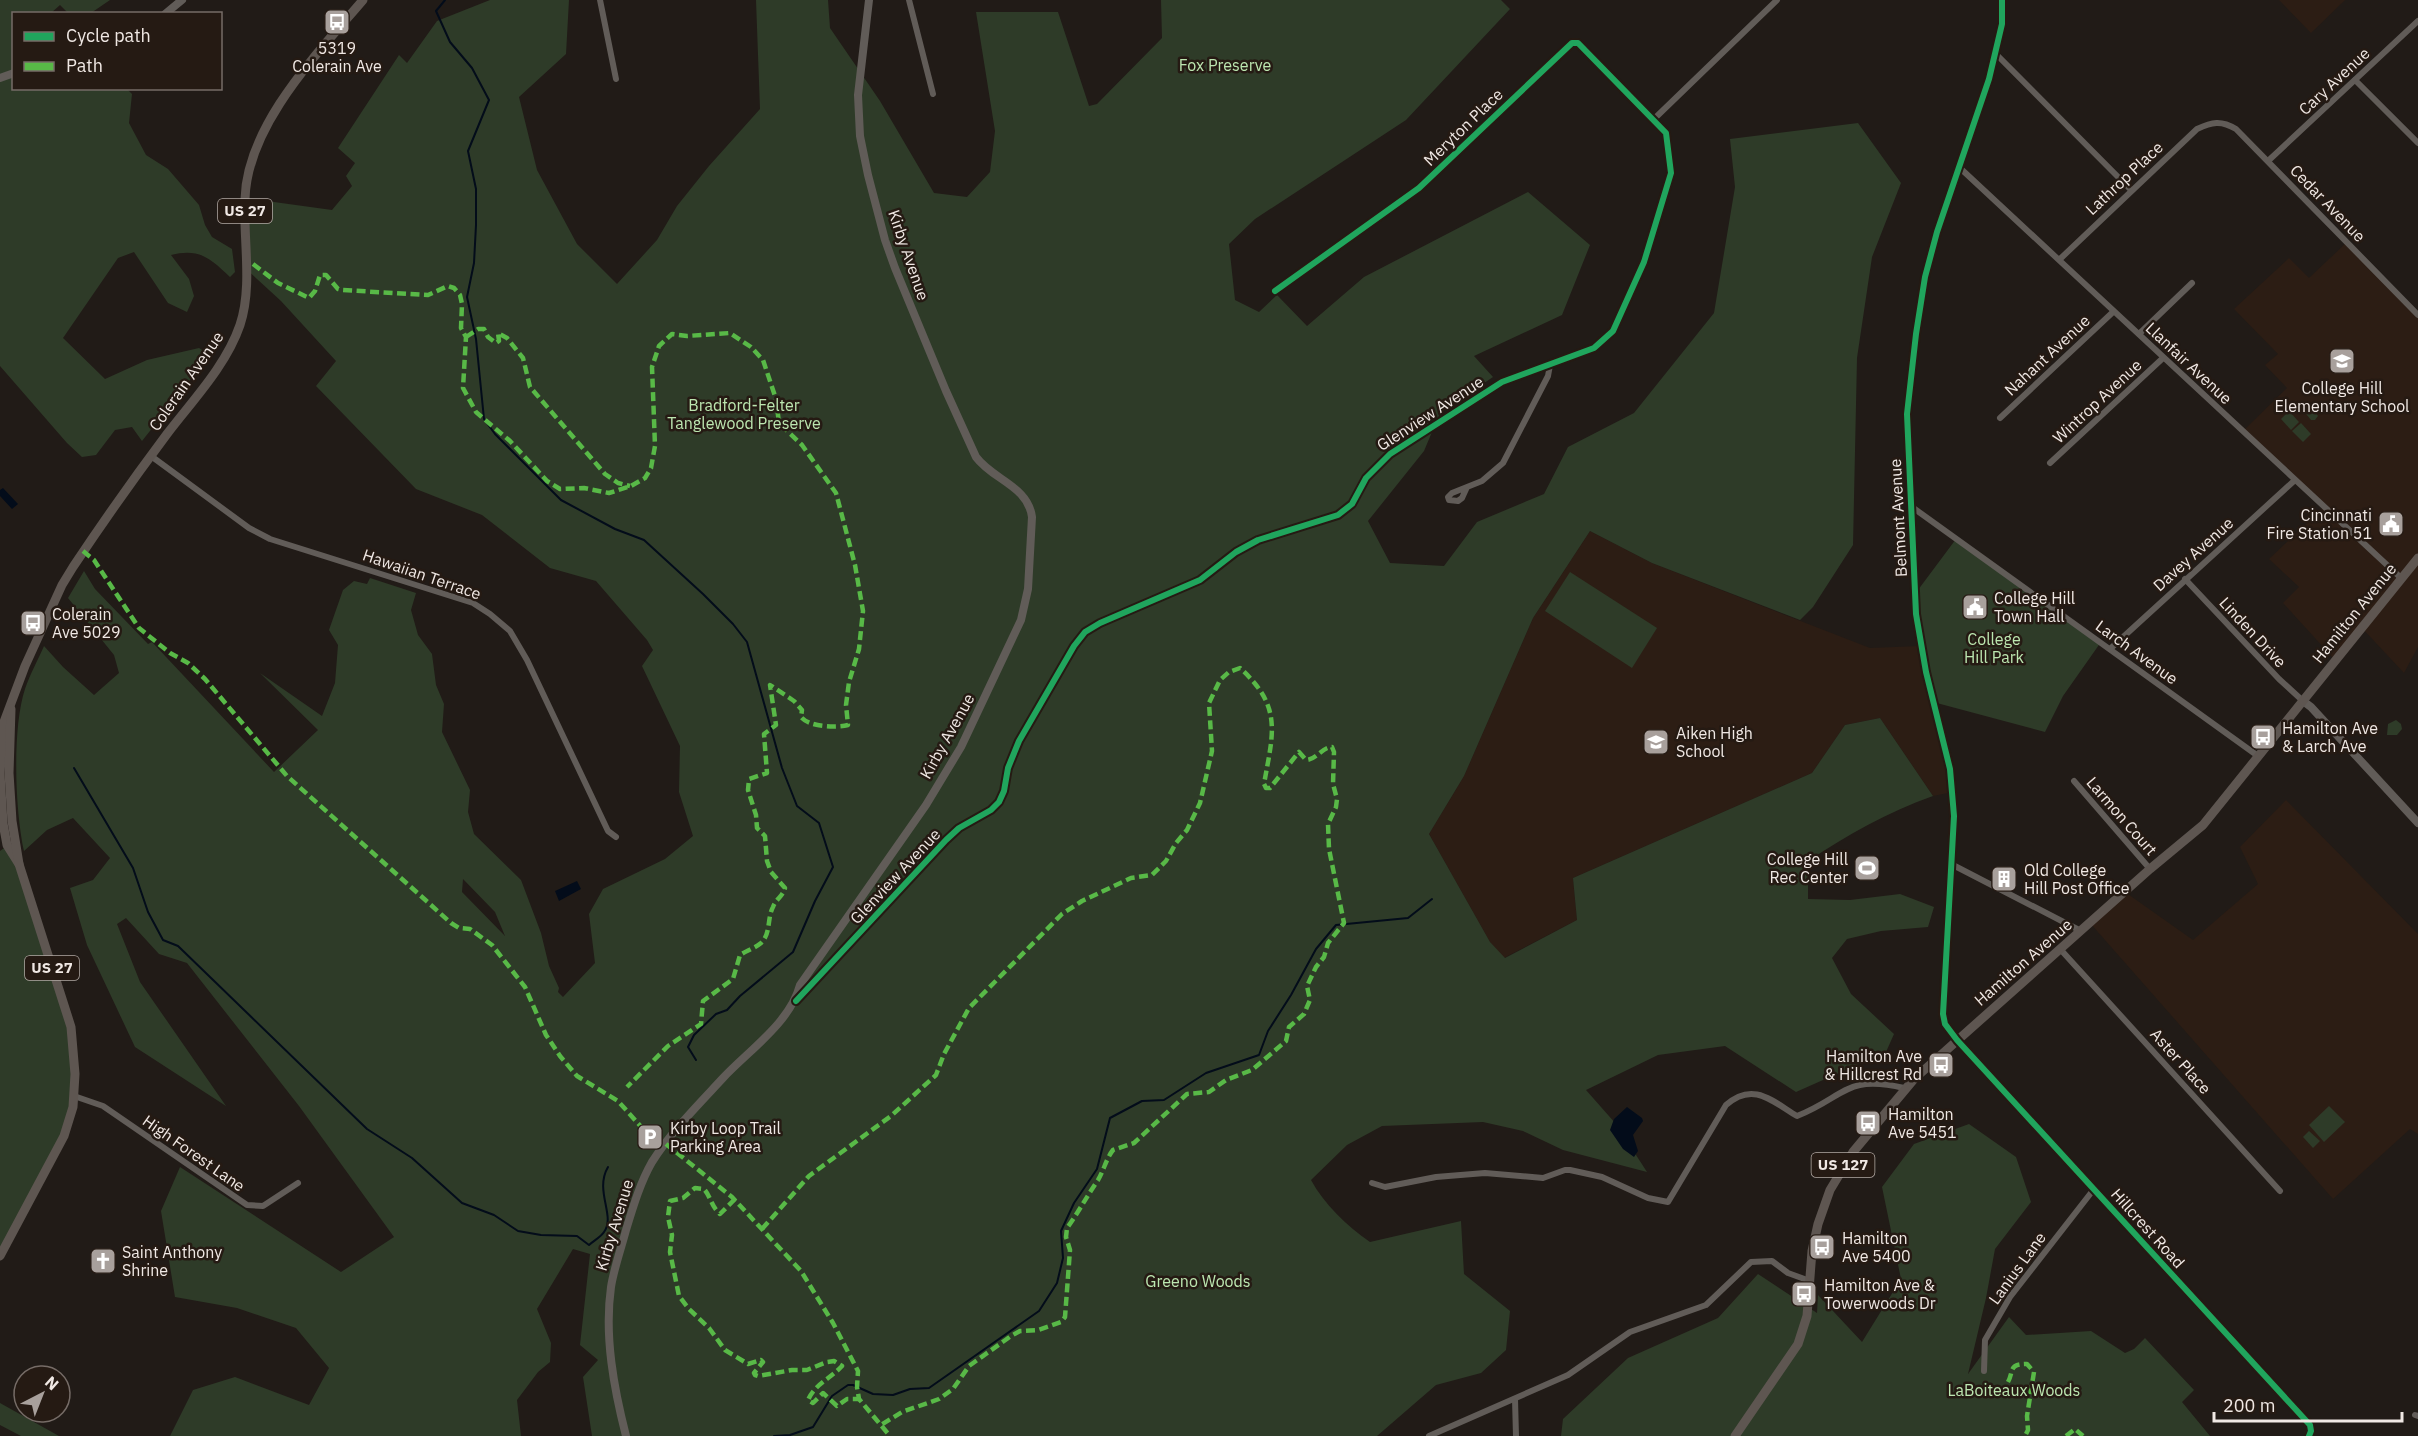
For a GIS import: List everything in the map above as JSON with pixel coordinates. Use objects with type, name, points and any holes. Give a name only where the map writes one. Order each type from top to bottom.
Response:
[{"type":"main road","name":"Colerain Avenue","points":[[0,1256],[64,1136],[74,1096],[75,1060],[71,1027],[19,864],[8,846],[3,823],[3,777],[11,703],[25,666],[62,585],[151,456],[228,351],[240,324],[246,287],[246,183],[259,139],[282,102],[363,0]]},
{"type":"main road","name":"Hamilton Avenue","points":[[1735,1436],[1798,1344],[1807,1317],[1818,1224],[1830,1190],[1853,1152],[1904,1088],[2150,869],[2203,825],[2418,558]]},
{"type":"street","points":[[167,12],[182,0]]},
{"type":"street","points":[[600,0],[616,79]]},
{"type":"street","name":"Kirby Avenue","points":[[626,1436],[612,1361],[611,1289],[639,1190],[651,1164],[724,1077],[756,1047],[796,1001],[801,985],[926,805],[961,747],[1021,620],[1028,589],[1032,517],[1029,506],[1021,493],[988,470],[976,457],[916,322],[885,240],[860,135],[858,95],[870,0]]},
{"type":"street","points":[[909,0],[933,94]]},
{"type":"street","points":[[1654,119],[1777,0]]},
{"type":"street","name":"Belmont Avenue","points":[[1957,1040],[1945,1024],[1943,1014],[1954,816],[1953,792],[1946,749],[1924,663],[1916,614],[1907,414],[1916,334],[1932,248],[1996,54],[2002,24],[2002,0]]},
{"type":"street","name":"Cary Avenue","points":[[2268,161],[2418,21]]},
{"type":"street","name":"Meryton Place","points":[[1275,291],[1419,188],[1572,43],[1578,43],[1654,119]]},
{"type":"street","points":[[1996,54],[2131,190]]},
{"type":"street","points":[[2355,80],[2418,143]]},
{"type":"street","name":"Glenview Avenue","points":[[796,1001],[946,840],[959,828],[991,810],[999,802],[1004,791],[1008,768],[1019,741],[1074,645],[1085,632],[1100,623],[1200,580],[1236,552],[1258,540],[1338,515],[1352,504],[1366,478],[1390,454],[1502,382],[1594,348],[1608,338],[1644,262],[1671,172],[1666,133],[1654,119]]},
{"type":"street","name":"Lathrop Place","points":[[2060,259],[2197,129],[2211,123]]},
{"type":"street","name":"Cedar Avenue","points":[[2211,123],[2227,123],[2236,129],[2418,315]]},
{"type":"street","name":"Llanfair Avenue","points":[[1960,168],[2401,578]]},
{"type":"street","points":[[2139,334],[2193,283]]},
{"type":"street","name":"Nahant Avenue","points":[[2000,418],[2113,312]]},
{"type":"street","name":"Wintrop Avenue","points":[[2050,463],[2163,358]]},
{"type":"street","points":[[1467,487],[1482,481],[1503,463],[1548,376],[1550,365]]},
{"type":"street","name":"Hawaiian Terrace","points":[[151,456],[249,528],[270,539],[473,603],[490,614],[510,631],[527,660],[608,831],[616,837]]},
{"type":"street","name":"Davey Avenue","points":[[2110,649],[2295,480]]},
{"type":"street","name":"Larch Avenue","points":[[1912,507],[2258,756]]},
{"type":"street","name":"Linden Drive","points":[[2186,579],[2278,679],[2302,701]]},
{"type":"street","points":[[2302,701],[2312,707],[2418,823]]},
{"type":"street","name":"Larmon Court","points":[[2074,782],[2150,869]]},
{"type":"street","points":[[1951,864],[2081,931]]},
{"type":"street","name":"Aster Place","points":[[2061,950],[2280,1191]]},
{"type":"street","name":"Hillcrest Road","points":[[1957,1040],[2310,1425],[2311,1431],[2308,1436]]},
{"type":"street","points":[[1372,1183],[1385,1186],[1436,1177],[1485,1173],[1543,1178],[1570,1170],[1602,1177],[1648,1198],[1668,1202],[1726,1105],[1735,1097],[1753,1093],[1761,1095],[1797,1116],[1816,1108],[1846,1088],[1857,1084],[1871,1082],[1904,1088]]},
{"type":"street","name":"High Forest Lane","points":[[74,1096],[103,1106],[246,1205],[263,1206],[298,1183]]},
{"type":"street","name":"Lanius Lane","points":[[1984,1371],[1985,1340],[2010,1297],[2094,1189]]},
{"type":"street","points":[[1429,1436],[1568,1375],[1630,1332],[1706,1305],[1751,1262],[1772,1261],[1788,1273],[1810,1281]]},
{"type":"street","points":[[1515,1399],[1516,1436]]},
{"type":"shaded area","points":[[2279,0],[2345,0],[2311,33]]},
{"type":"shaded area","points":[[2347,242],[2418,315],[2418,647],[2404,673],[2361,627],[2335,660],[2283,603],[2299,587],[2269,559],[2324,507],[2242,432],[2287,388],[2265,365],[2278,354],[2234,309],[2289,258],[2309,278]]},
{"type":"shaded area","name":"Aiken High School","points":[[1590,531],[1652,563],[1870,648],[1920,646],[1953,792],[1933,796],[1880,718],[1845,725],[1812,773],[1573,878],[1577,920],[1500,960],[1429,834],[1464,776],[1533,618]]},
{"type":"shaded area","points":[[2286,800],[2418,934],[2418,1134],[2410,1129],[2333,1199],[2090,923],[2125,892],[2193,940],[2258,884],[2240,847]]},
{"type":"green space","points":[[0,0],[110,0],[92,12],[67,12],[60,5],[52,12],[12,12],[12,90],[128,90],[132,94],[129,123],[146,155],[168,169],[199,205],[205,225],[212,237],[232,249],[235,272],[230,277],[210,260],[197,254],[171,255],[189,279],[194,296],[187,312],[168,303],[134,252],[118,258],[63,338],[105,379],[147,360],[199,348],[210,355],[142,441],[132,427],[115,430],[96,455],[82,457],[0,366]]},
{"type":"green space","points":[[490,0],[569,0],[566,54],[519,97],[537,170],[577,244],[617,284],[657,240],[677,206],[709,166],[760,109],[756,0],[828,0],[830,28],[880,101],[934,193],[967,197],[990,172],[995,131],[976,12],[1058,12],[1089,106],[1097,104],[1162,38],[1161,0],[1501,0],[1510,9],[1406,120],[1255,219],[1229,244],[1235,300],[1259,312],[1277,295],[1307,326],[1364,277],[1528,192],[1590,245],[1562,315],[1474,356],[1493,377],[1440,413],[1424,451],[1368,521],[1390,563],[1444,566],[1477,522],[1544,494],[1568,447],[1634,413],[1714,313],[1735,187],[1730,139],[1858,123],[1901,183],[1872,257],[1857,358],[1853,545],[1813,607],[1800,620],[1652,563],[1590,531],[1533,618],[1464,776],[1429,834],[1490,942],[1505,958],[1577,920],[1573,878],[1812,773],[1845,725],[1880,718],[1933,796],[1868,825],[1808,861],[1808,899],[1850,900],[1900,894],[1934,907],[1928,927],[1881,931],[1847,939],[1832,958],[1851,994],[1894,1034],[1886,1052],[1796,1092],[1725,1046],[1658,1055],[1586,1090],[1616,1124],[1647,1172],[1563,1150],[1523,1131],[1483,1122],[1382,1126],[1347,1145],[1311,1180],[1322,1198],[1337,1214],[1370,1242],[1461,1221],[1464,1274],[1510,1311],[1506,1350],[1481,1373],[1436,1385],[1377,1436],[592,1436],[583,1377],[598,1360],[580,1345],[590,1254],[573,1249],[537,1309],[551,1343],[550,1362],[538,1372],[517,1400],[521,1436],[170,1436],[193,1390],[235,1377],[309,1405],[329,1368],[296,1328],[237,1308],[175,1297],[161,1211],[180,1167],[341,1272],[394,1237],[299,1106],[187,963],[159,954],[126,918],[117,924],[140,982],[226,1106],[135,1047],[87,945],[70,888],[93,880],[110,858],[73,818],[47,830],[24,851],[17,792],[18,725],[25,689],[44,646],[94,695],[119,673],[114,655],[68,598],[84,571],[95,589],[148,644],[152,642],[274,772],[318,730],[260,673],[322,716],[335,683],[338,645],[329,630],[343,590],[354,581],[367,584],[370,578],[416,593],[411,610],[418,635],[432,654],[436,685],[444,704],[442,732],[470,790],[468,812],[474,834],[521,880],[541,933],[549,966],[559,988],[558,992],[563,997],[595,963],[589,914],[603,889],[665,859],[693,836],[679,792],[680,746],[642,666],[653,650],[647,640],[596,581],[550,568],[482,515],[416,489],[316,386],[336,361],[281,301],[245,268],[245,198],[332,210],[352,186],[346,176],[355,163],[338,148],[399,55],[407,63],[437,21]],"holes":[[[463,879],[495,912],[505,936],[462,892]]]},
{"type":"green space","points":[[2305,404],[2309,404],[2318,416],[2315,420],[2311,420],[2302,409]]},
{"type":"green space","points":[[2289,411],[2299,422],[2291,430],[2281,419]]},
{"type":"green space","points":[[2301,423],[2311,434],[2303,442],[2292,431]]},
{"type":"green space","name":"College Hill Park","points":[[1956,539],[2101,642],[2063,696],[2045,732],[1933,702],[1915,594]]},
{"type":"green space","points":[[1570,572],[1657,628],[1632,668],[1545,611]]},
{"type":"green space","points":[[2396,720],[2401,724],[2402,729],[2397,735],[2387,735],[2388,724]]},
{"type":"green space","points":[[7,846],[19,864],[74,1042],[69,1119],[0,1256],[0,851]]},
{"type":"green space","points":[[2329,1106],[2345,1122],[2324,1142],[2309,1125]]},
{"type":"green space","name":"LaBoiteaux Woods","points":[[1969,1124],[2016,1157],[2031,1202],[1995,1249],[1968,1374],[2009,1317],[2026,1335],[2091,1331],[2125,1353],[2134,1349],[2145,1338],[2194,1390],[2182,1402],[2210,1436],[1561,1436],[1563,1419],[1628,1358],[1718,1318],[1758,1274],[1817,1313],[1818,1295],[1862,1342],[1901,1279],[1882,1187],[1914,1144]]},
{"type":"green space","points":[[2309,1131],[2320,1141],[2313,1148],[2303,1137]]},
{"type":"green space","points":[[0,1403],[12,1410],[12,1424],[38,1424],[59,1436],[21,1436],[0,1425]]},
{"type":"water","points":[[3,488],[18,504],[12,509],[0,496],[0,490]]},
{"type":"water","points":[[577,881],[581,889],[559,901],[555,891]]},
{"type":"water","points":[[1627,1107],[1643,1121],[1633,1135],[1638,1151],[1634,1157],[1623,1149],[1610,1130],[1614,1119]]},
{"type":"waterway","points":[[445,0],[436,11],[450,42],[472,68],[489,100],[468,151],[476,189],[476,225],[474,263],[467,297],[476,339],[484,419],[495,434],[561,500],[615,529],[644,540],[733,624],[747,642],[782,768],[797,806],[819,823],[833,867],[815,901],[793,952],[740,996],[727,1010],[716,1014],[694,1035],[688,1047],[696,1060]]},
{"type":"waterway","points":[[74,768],[133,868],[148,912],[163,940],[178,946],[367,1129],[412,1158],[462,1203],[494,1215],[518,1231],[541,1235],[577,1236],[589,1245],[603,1234],[607,1226],[603,1185],[608,1167]]},
{"type":"waterway","points":[[774,1436],[790,1435],[813,1427],[832,1396],[848,1385],[873,1394],[893,1395],[910,1389],[929,1388],[1039,1311],[1057,1283],[1063,1258],[1061,1231],[1074,1203],[1097,1169],[1110,1118],[1142,1101],[1164,1100],[1206,1073],[1259,1055],[1268,1031],[1316,949],[1336,925],[1408,918],[1432,899]]},
{"type":"marked path","points":[[253,264],[278,283],[309,298],[315,291],[320,275],[326,275],[338,289],[342,290],[428,295],[448,286],[454,288],[460,295],[461,328],[466,337],[463,388],[476,412],[510,441],[547,481],[560,489],[584,488],[609,493],[631,486],[645,478],[651,468],[655,446],[652,367],[659,346],[672,334],[687,336],[730,333],[751,347],[763,360],[776,399],[779,423],[802,445],[836,493],[855,565],[863,611],[859,649],[849,682],[846,705],[848,725],[823,726],[810,723],[801,717],[802,710],[794,701],[770,685],[776,725],[764,734],[767,773],[749,779],[748,790],[756,815],[757,828],[765,836],[767,861],[771,872],[785,888],[784,891],[771,911],[768,931],[764,939],[759,945],[740,955],[733,979],[703,1001],[701,1024],[668,1046],[627,1087]]},
{"type":"marked path","points":[[466,337],[478,329],[484,329],[488,337],[496,343],[499,341],[498,333],[507,338],[523,358],[530,387],[605,474],[618,483],[630,486]]},
{"type":"marked path","points":[[83,551],[94,560],[139,628],[170,653],[188,663],[205,679],[287,776],[451,923],[459,928],[470,929],[492,945],[525,987],[546,1035],[560,1056],[577,1076],[618,1101],[644,1130]]},
{"type":"marked path","points":[[762,1229],[809,1176],[891,1116],[936,1075],[944,1054],[969,1008],[1062,914],[1082,901],[1131,878],[1152,875],[1166,861],[1176,843],[1187,830],[1200,803],[1212,751],[1209,703],[1220,680],[1229,672],[1240,668],[1254,682],[1269,708],[1272,735],[1264,784],[1266,788],[1270,788],[1299,752],[1306,760],[1332,747],[1334,752],[1333,784],[1337,799],[1328,824],[1329,849],[1344,923],[1328,943],[1324,957],[1316,967],[1307,986],[1310,1000],[1304,1014],[1289,1027],[1286,1041],[1252,1070],[1226,1080],[1209,1092],[1187,1094],[1134,1143],[1113,1150],[1098,1180],[1067,1228],[1066,1237],[1070,1250],[1065,1317],[1061,1322],[1038,1330],[1020,1331],[1011,1336],[969,1366],[953,1389],[939,1399],[902,1412],[881,1425]]},
{"type":"marked path","points":[[666,1144],[732,1197],[801,1271],[833,1323],[858,1371],[859,1399],[890,1436]]},
{"type":"marked path","points":[[735,1199],[720,1214],[704,1189],[695,1188],[683,1198],[670,1201],[668,1217],[672,1235],[670,1252],[679,1296],[709,1328],[725,1350],[748,1364],[761,1360],[763,1362],[754,1373],[755,1375],[807,1370],[834,1361],[842,1366],[819,1386],[808,1400],[813,1403],[823,1393],[837,1406],[847,1399],[859,1399]]},
{"type":"marked path","points":[[2008,1382],[2017,1365],[2027,1364],[2034,1372],[2027,1416],[2028,1430],[2025,1436]]},
{"type":"marked path","points":[[2066,1436],[2075,1429],[2083,1436]]},
{"type":"cycle path","points":[[2002,0],[2002,24],[1989,79],[1937,232],[1925,277],[1907,414],[1916,614],[1926,672],[1950,769],[1954,816],[1943,1014],[1945,1024],[1957,1040],[2310,1425],[2309,1436]]},
{"type":"cycle path","points":[[796,1001],[946,840],[959,828],[991,810],[999,802],[1004,791],[1008,768],[1019,741],[1074,646],[1085,632],[1100,623],[1200,580],[1236,552],[1258,540],[1338,515],[1352,504],[1366,478],[1390,454],[1502,382],[1594,348],[1613,331],[1644,262],[1671,173],[1666,133],[1578,43],[1572,43],[1419,188],[1275,291]]},
{"type":"place","name":"5319 Colerain Ave","points":[[337,22]]},
{"type":"place","name":"College Hill Elementary School","points":[[2342,361]]},
{"type":"place","name":"Cincinnati Fire Station 51","points":[[2391,524]]},
{"type":"place","name":"College Hill Town Hall","points":[[1975,607]]},
{"type":"place","name":"Colerain Ave 5029","points":[[33,623]]},
{"type":"place","name":"Hamilton Ave & Larch Ave","points":[[2263,737]]},
{"type":"place","name":"Aiken High School","points":[[1656,742]]},
{"type":"place","name":"College Hill Rec Center","points":[[1867,868]]},
{"type":"place","name":"Old College Hill Post Office","points":[[2004,879]]},
{"type":"place","name":"Hamilton Ave & Hillcrest Rd","points":[[1941,1065]]},
{"type":"place","name":"Hamilton Ave 5451","points":[[1868,1123]]},
{"type":"place","name":"Kirby Loop Trail Parking Area","points":[[650,1137]]},
{"type":"place","name":"Hamilton Ave 5400","points":[[1822,1247]]},
{"type":"place","name":"Saint Anthony Shrine","points":[[103,1261]]},
{"type":"place","name":"Hamilton Ave & Towerwoods Dr","points":[[1804,1294]]},
{"type":"park label","name":"Fox Preserve","points":[[1225,65]]},
{"type":"park label","name":"Bradford-Felter Tanglewood Preserve","points":[[744,414]]},
{"type":"park label","name":"Greeno Woods","points":[[1198,1281]]}]
